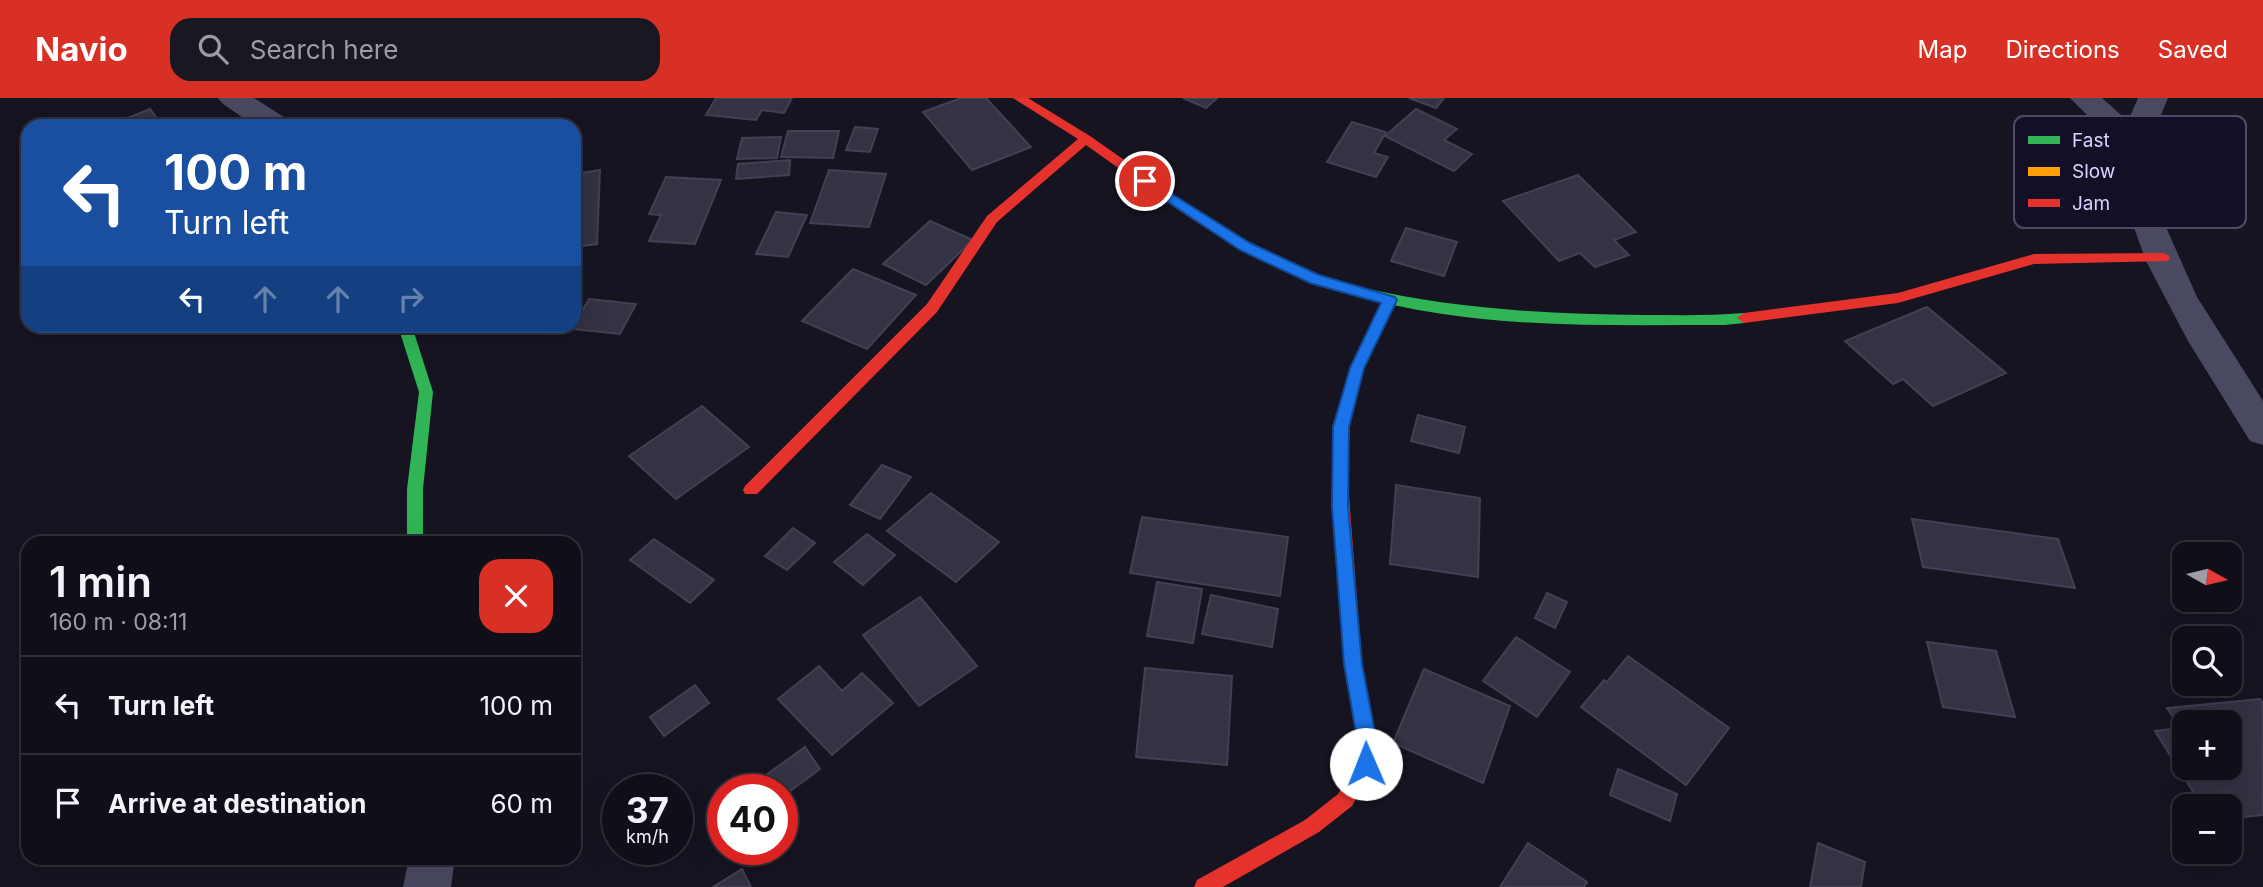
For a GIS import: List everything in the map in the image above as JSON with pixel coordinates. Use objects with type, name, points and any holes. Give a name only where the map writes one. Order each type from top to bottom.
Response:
[{"type":"street","points":[[233,98],[265,119]]},
{"type":"street","points":[[1019,98],[1086,139],[1165,195],[1245,246],[1314,279],[1390,300],[1533,319],[1725,320],[1898,299],[2034,259],[2163,258]]},
{"type":"street","points":[[2085,98],[2104,116]]},
{"type":"street","points":[[2147,116],[2154,98]]},
{"type":"street","points":[[751,490],[932,308],[992,219],[1086,139]]},
{"type":"street","points":[[2153,228],[2171,283],[2263,431]]},
{"type":"street","points":[[1204,887],[1312,826],[1345,800],[1366,764],[1367,738],[1353,664],[1340,506],[1341,427],[1357,368],[1390,300]]},
{"type":"street","points":[[407,333],[426,393],[415,489],[415,536]]},
{"type":"street","points":[[427,887],[431,865]]},
{"type":"building","points":[[716,98],[792,98],[784,113],[762,110],[756,120],[706,115]]},
{"type":"building","points":[[961,98],[986,98],[1031,147],[972,170],[923,112]]},
{"type":"building","points":[[1183,98],[1217,98],[1206,108]]},
{"type":"building","points":[[1409,98],[1444,98],[1436,108]]},
{"type":"building","points":[[150,109],[158,119],[125,119]]},
{"type":"building","points":[[1416,109],[1457,129],[1444,140],[1472,154],[1454,171],[1385,136]]},
{"type":"building","points":[[1352,122],[1386,132],[1374,153],[1388,157],[1376,177],[1327,162]]},
{"type":"building","points":[[855,127],[878,129],[870,152],[846,150]]},
{"type":"building","points":[[788,131],[839,131],[833,158],[781,157]]},
{"type":"building","points":[[781,137],[777,158],[737,159],[742,138]]},
{"type":"building","points":[[790,160],[789,175],[736,179],[738,164]]},
{"type":"building","points":[[600,170],[597,244],[581,246],[581,173]]},
{"type":"building","points":[[829,170],[886,174],[869,227],[810,223]]},
{"type":"building","points":[[1578,175],[1636,232],[1614,240],[1629,255],[1595,267],[1580,253],[1559,261],[1503,201]]},
{"type":"building","points":[[666,177],[721,180],[695,244],[649,241],[661,215],[649,214]]},
{"type":"building","points":[[776,212],[807,215],[788,257],[756,254]]},
{"type":"building","points":[[930,221],[973,240],[926,285],[883,264]]},
{"type":"building","points":[[1406,228],[1457,242],[1444,276],[1391,261]]},
{"type":"building","points":[[853,269],[916,295],[867,349],[802,321]]},
{"type":"building","points":[[589,299],[636,304],[620,334],[581,330],[581,313]]},
{"type":"building","points":[[1927,307],[2006,373],[1933,406],[1903,379],[1893,384],[1845,341]]},
{"type":"building","points":[[702,406],[749,447],[676,499],[629,456]]},
{"type":"building","points":[[1418,415],[1465,427],[1459,453],[1411,441]]},
{"type":"building","points":[[882,465],[911,477],[880,519],[850,505]]},
{"type":"building","points":[[1396,485],[1480,498],[1478,577],[1390,564]]},
{"type":"building","points":[[931,493],[999,542],[956,582],[887,531]]},
{"type":"building","points":[[1142,517],[1288,537],[1280,596],[1130,573]]},
{"type":"building","points":[[1912,519],[2058,539],[2075,588],[1923,567]]},
{"type":"building","points":[[793,528],[815,543],[787,570],[765,556]]},
{"type":"building","points":[[867,534],[895,555],[863,585],[834,562]]},
{"type":"building","points":[[654,539],[714,580],[690,603],[630,560]]},
{"type":"building","points":[[1157,582],[1202,589],[1193,643],[1147,636]]},
{"type":"building","points":[[1547,593],[1567,602],[1555,628],[1535,618]]},
{"type":"building","points":[[1211,595],[1278,609],[1272,647],[1202,634]]},
{"type":"building","points":[[920,597],[977,666],[919,706],[863,635]]},
{"type":"building","points":[[1516,637],[1570,672],[1537,717],[1483,681]]},
{"type":"building","points":[[1927,642],[1996,651],[2015,717],[1943,707]]},
{"type":"building","points":[[1628,656],[1729,728],[1686,785],[1581,707],[1604,680],[1607,682]]},
{"type":"building","points":[[819,666],[842,691],[862,673],[893,703],[832,755],[778,699]]},
{"type":"building","points":[[1145,668],[1232,676],[1227,765],[1136,757]]},
{"type":"building","points":[[1424,669],[1510,706],[1483,783],[1393,743]]},
{"type":"building","points":[[695,685],[709,703],[664,736],[650,717]]},
{"type":"building","points":[[2260,699],[2263,703],[2263,815],[2243,817],[2242,794],[2194,794],[2186,780],[2242,780],[2242,710],[2172,710],[2172,715],[2167,708]]},
{"type":"building","points":[[2172,729],[2172,758],[2155,731]]},
{"type":"building","points":[[805,747],[820,769],[798,785],[798,774],[767,774]]},
{"type":"building","points":[[1618,769],[1677,794],[1670,821],[1610,795]]},
{"type":"building","points":[[1528,843],[1587,882],[1584,887],[1500,887]]},
{"type":"building","points":[[1818,843],[1865,862],[1861,887],[1810,887]]},
{"type":"building","points":[[742,869],[751,887],[713,887]]},
{"type":"traffic: fast","points":[[1360,292],[1450,310],[1495,315],[1587,319],[1744,318]]},
{"type":"traffic: fast","points":[[407,333],[426,392],[415,489],[415,536]]},
{"type":"traffic: slow","points":[[1340,483],[1341,427],[1357,368],[1390,300]]},
{"type":"traffic: jam","points":[[1019,98],[1086,139],[1165,195],[1245,246],[1314,279],[1360,292]]},
{"type":"traffic: jam","points":[[751,490],[932,308],[992,219],[1086,139]]},
{"type":"traffic: jam","points":[[1744,318],[1898,298],[2034,259],[2163,258]]},
{"type":"traffic: jam","points":[[1204,887],[1312,826],[1345,800],[1366,764],[1367,738],[1353,665],[1340,483]]},
{"type":"route","points":[[1145,181],[1245,246],[1314,279],[1390,300],[1357,368],[1341,427],[1340,506],[1353,664],[1367,738],[1366,764]]}]
